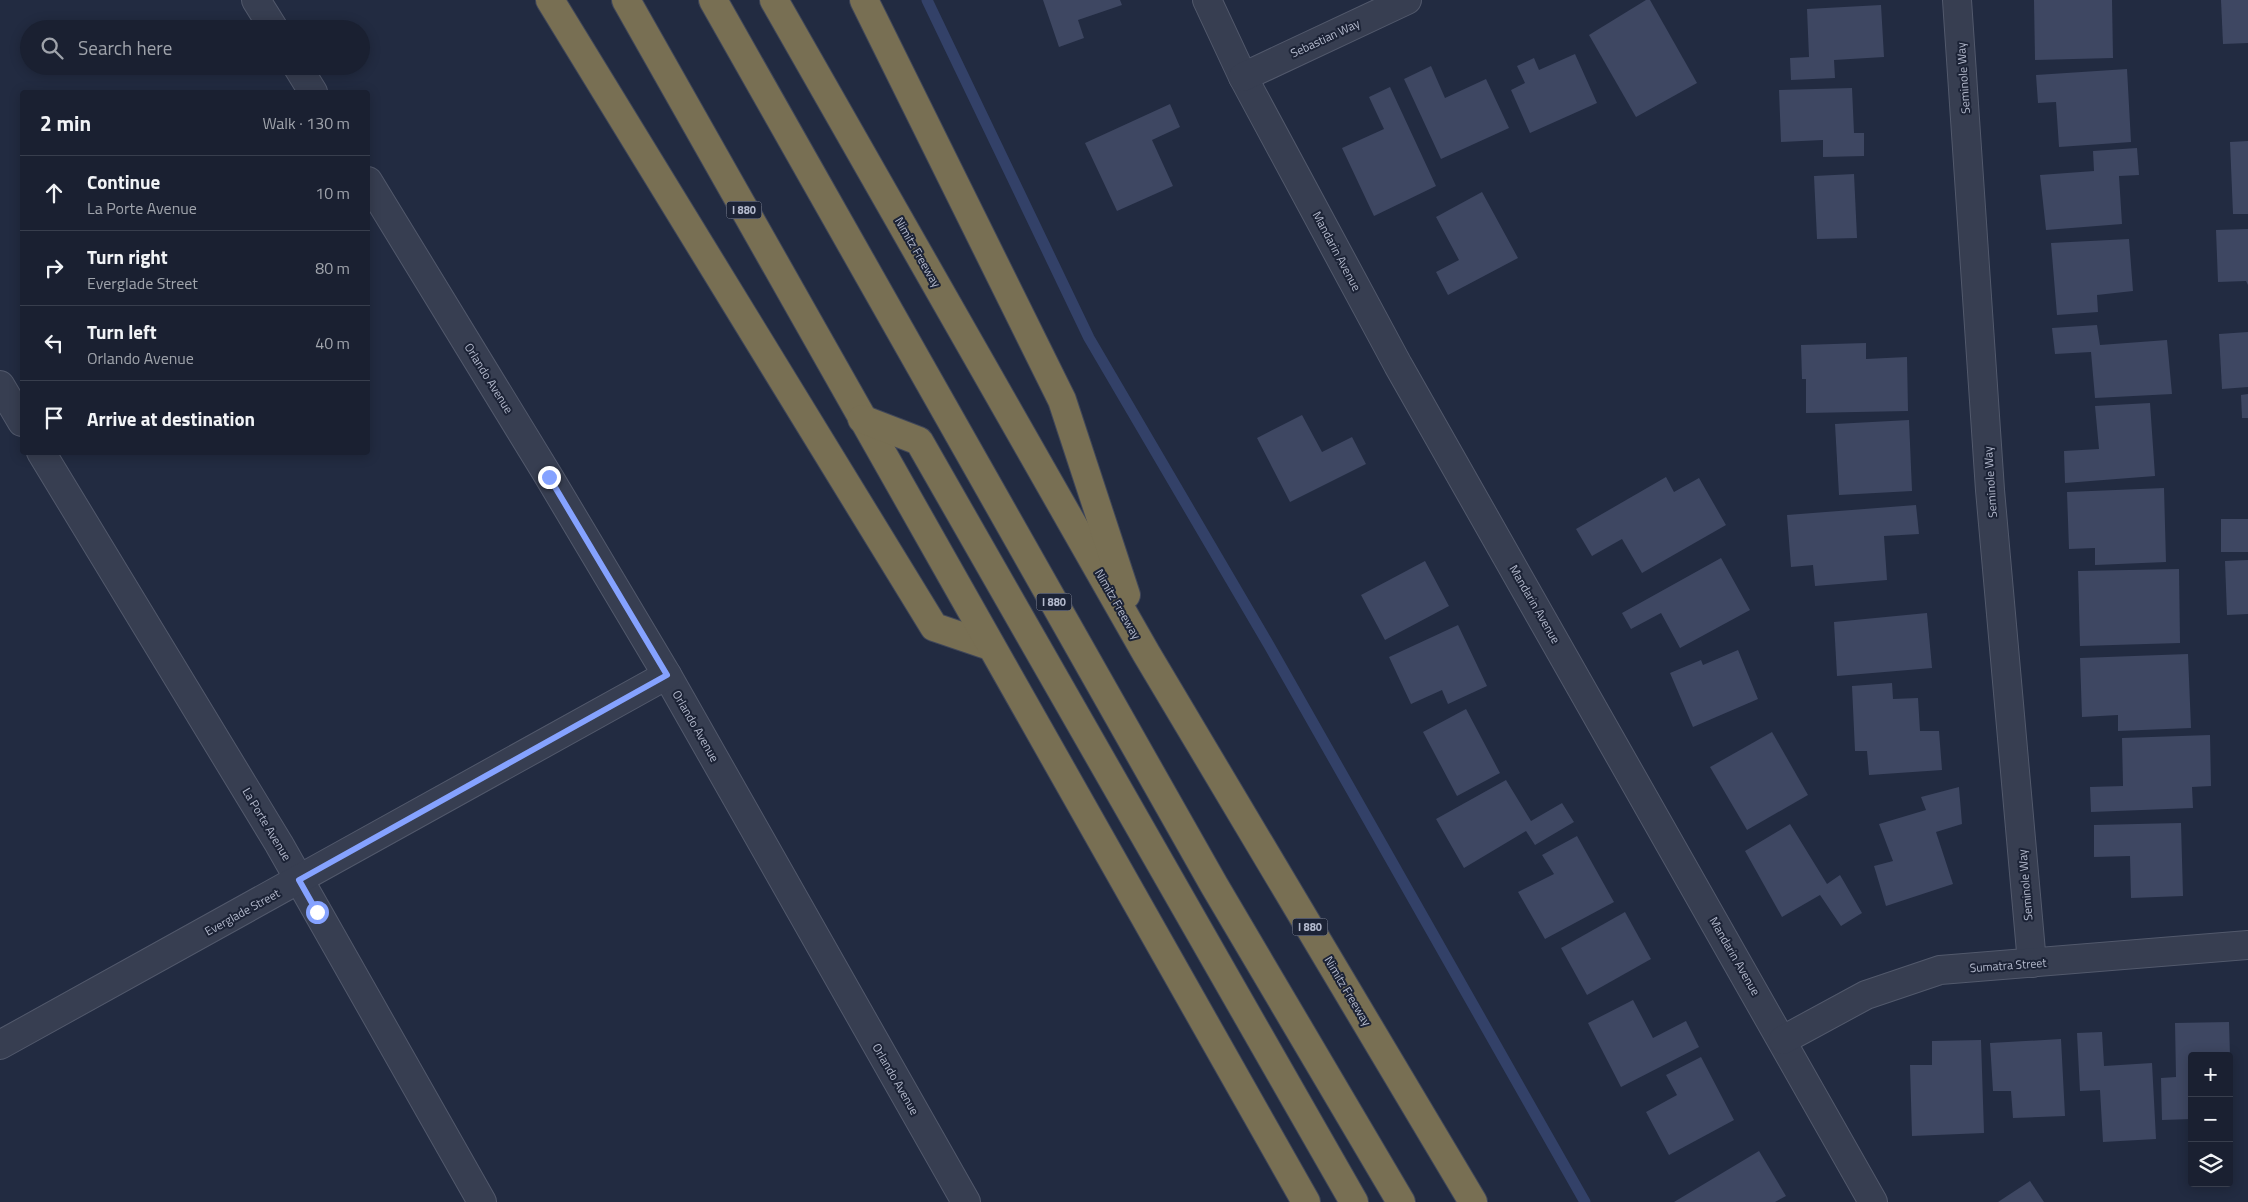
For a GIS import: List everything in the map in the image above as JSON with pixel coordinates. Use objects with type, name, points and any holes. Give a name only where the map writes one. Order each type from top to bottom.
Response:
[{"type":"highway","points":[[550,0],[934,627],[990,646]]},
{"type":"highway","name":"I 880","points":[[626,0],[1306,1202]]},
{"type":"highway","name":"I 880","points":[[713,0],[1214,885],[1401,1202]]},
{"type":"highway","name":"Nimitz Freeway","points":[[774,0],[1146,653],[1473,1202]]},
{"type":"highway","points":[[864,0],[1062,400],[1146,653]]},
{"type":"highway","points":[[862,419],[919,441],[1354,1202]]},
{"type":"street","points":[[256,0],[268,20]]},
{"type":"street","name":"Mandarin Avenue","points":[[1207,0],[1243,77],[1403,374],[1783,1040],[1873,1202]]},
{"type":"street","name":"Sebastian Way","points":[[1243,77],[1407,0]]},
{"type":"street","name":"Seminole Way","points":[[1957,0],[1990,490],[2032,963]]},
{"type":"street","points":[[303,75],[312,90]]},
{"type":"street","name":"Orlando Avenue","points":[[370,184],[544,468],[667,675],[966,1202]]},
{"type":"street","points":[[0,385],[20,419]]},
{"type":"street","name":"La Porte Avenue","points":[[43,455],[299,880],[482,1202]]},
{"type":"street","name":"Everglade Street","points":[[0,1045],[667,675]]},
{"type":"street","name":"Sumatra Street","points":[[1783,1040],[1866,995],[1940,970],[2248,945]]},
{"type":"building","points":[[1043,0],[1120,0],[1122,5],[1078,20],[1084,38],[1059,47]]},
{"type":"building","points":[[1646,0],[1650,0],[1697,83],[1636,117],[1589,35]]},
{"type":"building","points":[[2034,0],[2112,0],[2113,58],[2035,60]]},
{"type":"building","points":[[2221,0],[2248,0],[2248,43],[2223,44]]},
{"type":"building","points":[[1881,5],[1884,57],[1834,60],[1835,78],[1791,80],[1790,58],[1809,57],[1807,9]]},
{"type":"building","points":[[1575,54],[1597,103],[1530,133],[1511,90],[1525,83],[1517,66],[1534,58],[1539,70]]},
{"type":"building","points":[[1431,66],[1445,98],[1486,79],[1509,128],[1441,159],[1404,79]]},
{"type":"building","points":[[2127,69],[2131,142],[2059,147],[2056,102],[2038,103],[2036,75]]},
{"type":"building","points":[[1390,87],[1436,186],[1374,216],[1342,148],[1384,129],[1369,97]]},
{"type":"building","points":[[1852,88],[1854,133],[1864,133],[1864,156],[1823,157],[1823,140],[1781,142],[1779,90]]},
{"type":"building","points":[[1170,104],[1180,127],[1152,140],[1173,186],[1117,211],[1085,143]]},
{"type":"building","points":[[2248,141],[2248,214],[2233,214],[2230,142]]},
{"type":"building","points":[[2137,148],[2139,175],[2119,176],[2122,224],[2046,230],[2040,175],[2094,171],[2093,151]]},
{"type":"building","points":[[1854,174],[1857,238],[1817,239],[1814,176]]},
{"type":"building","points":[[1482,192],[1518,258],[1448,295],[1436,272],[1459,260],[1436,217]]},
{"type":"building","points":[[2248,229],[2248,285],[2246,281],[2218,282],[2216,230]]},
{"type":"building","points":[[2129,239],[2133,291],[2097,295],[2098,312],[2057,315],[2051,243]]},
{"type":"building","points":[[2097,325],[2100,345],[2167,340],[2172,394],[2095,398],[2091,352],[2055,354],[2052,328]]},
{"type":"building","points":[[2248,332],[2248,387],[2222,389],[2219,334]]},
{"type":"building","points":[[1866,343],[1866,359],[1907,357],[1908,411],[1806,413],[1806,379],[1802,379],[1801,345]]},
{"type":"building","points":[[2248,394],[2248,418],[2242,418],[2241,395]]},
{"type":"building","points":[[2150,403],[2155,476],[2065,483],[2064,451],[2099,449],[2095,406]]},
{"type":"building","points":[[1302,415],[1322,452],[1352,437],[1366,464],[1290,502],[1257,438]]},
{"type":"building","points":[[1909,420],[1912,491],[1839,495],[1835,424]]},
{"type":"building","points":[[1666,477],[1674,492],[1699,478],[1726,525],[1642,573],[1622,539],[1592,556],[1576,529]]},
{"type":"building","points":[[2164,488],[2166,562],[2095,565],[2095,548],[2069,549],[2067,492]]},
{"type":"building","points":[[1916,505],[1919,534],[1884,536],[1887,580],[1815,586],[1813,565],[1791,567],[1787,515]]},
{"type":"building","points":[[2221,519],[2248,519],[2248,552],[2221,552]]},
{"type":"building","points":[[1721,558],[1750,610],[1680,648],[1661,613],[1631,629],[1622,613]]},
{"type":"building","points":[[2248,560],[2248,614],[2227,615],[2225,561]]},
{"type":"building","points":[[1425,561],[1449,606],[1385,640],[1361,595]]},
{"type":"building","points":[[2179,569],[2180,643],[2080,646],[2078,571]]},
{"type":"building","points":[[1927,613],[1932,668],[1837,676],[1834,622]]},
{"type":"building","points":[[1458,625],[1487,686],[1448,704],[1442,690],[1411,704],[1389,657]]},
{"type":"building","points":[[1738,650],[1758,699],[1693,727],[1670,673],[1701,660],[1703,665]]},
{"type":"building","points":[[2188,654],[2191,728],[2118,731],[2118,715],[2082,717],[2080,658]]},
{"type":"building","points":[[1892,683],[1893,699],[1918,698],[1920,731],[1939,731],[1942,770],[1869,775],[1867,751],[1855,751],[1852,686]]},
{"type":"building","points":[[1466,709],[1500,773],[1457,796],[1423,732]]},
{"type":"building","points":[[1772,732],[1808,795],[1747,830],[1710,767]]},
{"type":"building","points":[[2210,735],[2211,786],[2192,787],[2193,808],[2091,812],[2090,787],[2123,786],[2122,738]]},
{"type":"building","points":[[1506,780],[1531,821],[1562,803],[1574,822],[1535,845],[1526,831],[1464,868],[1436,819]]},
{"type":"building","points":[[1959,787],[1962,824],[1936,832],[1953,884],[1886,906],[1874,866],[1893,861],[1879,824],[1926,810],[1921,797]]},
{"type":"building","points":[[2181,823],[2183,896],[2131,898],[2130,856],[2094,857],[2094,825]]},
{"type":"building","points":[[1790,824],[1827,884],[1840,875],[1862,913],[1841,926],[1820,895],[1782,917],[1745,851]]},
{"type":"building","points":[[1577,836],[1614,902],[1545,939],[1518,892],[1554,874],[1542,855]]},
{"type":"building","points":[[1625,912],[1651,959],[1587,995],[1561,948]]},
{"type":"building","points":[[1633,1000],[1653,1038],[1686,1021],[1699,1047],[1621,1087],[1588,1023]]},
{"type":"building","points":[[2229,1022],[2230,1052],[2188,1052],[2188,1119],[2162,1120],[2161,1078],[2176,1077],[2175,1023]]},
{"type":"building","points":[[2102,1032],[2104,1066],[2152,1063],[2156,1139],[2103,1142],[2100,1090],[2080,1091],[2077,1033]]},
{"type":"building","points":[[2061,1039],[2065,1116],[2013,1118],[2011,1091],[1993,1091],[1990,1043]]},
{"type":"building","points":[[1981,1040],[1984,1133],[1912,1136],[1910,1065],[1932,1065],[1932,1041]]},
{"type":"building","points":[[1701,1057],[1734,1120],[1669,1155],[1646,1112],[1677,1095],[1666,1075]]},
{"type":"building","points":[[1759,1151],[1786,1196],[1775,1202],[1674,1202]]},
{"type":"building","points":[[2030,1181],[2044,1202],[1998,1202]]},
{"type":"waterway","points":[[927,0],[1089,338],[1270,647],[1585,1202]]},
{"type":"route","points":[[317,912],[299,880],[667,675],[549,477]]}]
